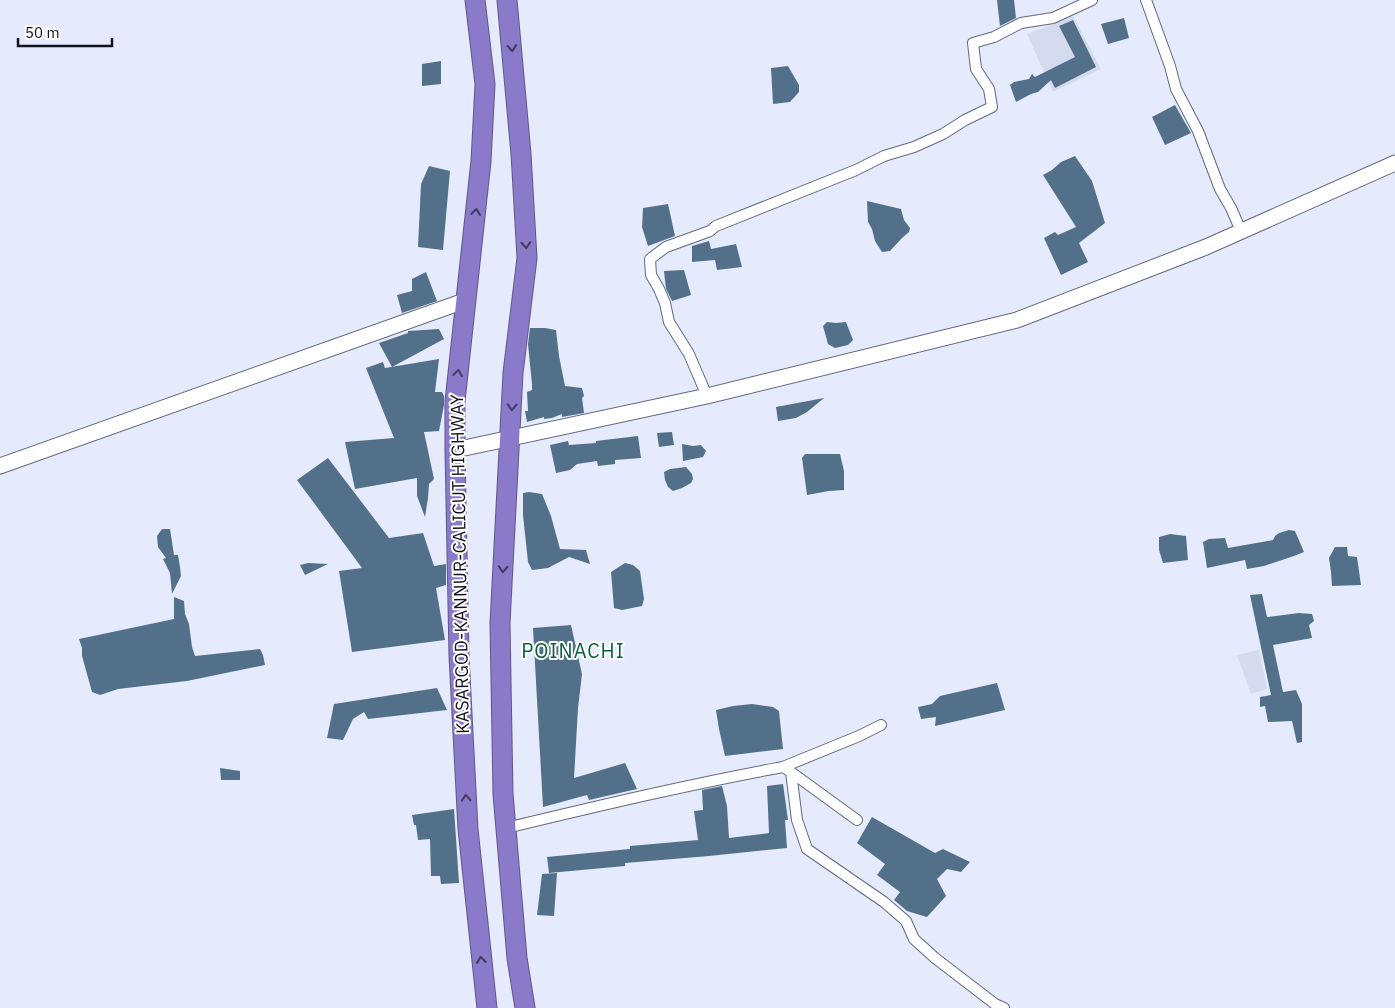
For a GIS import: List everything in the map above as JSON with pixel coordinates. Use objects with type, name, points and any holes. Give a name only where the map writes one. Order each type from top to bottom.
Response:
[{"type":"highway","name":"KASARGOD-KANNUR-CALICUT HIGHWAY","points":[[474,0],[485,84],[481,161],[455,401],[455,450],[459,656],[468,829],[487,1008]]},
{"type":"highway","points":[[507,0],[521,154],[527,258],[513,373],[500,623],[503,794],[516,958],[525,1008]]},
{"type":"main road","points":[[455,450],[707,396],[1017,320],[1206,247],[1395,163]]},
{"type":"main road","points":[[0,466],[467,300]]},
{"type":"street","points":[[707,396],[689,354],[669,322],[660,289],[651,275],[650,259],[666,247],[710,231],[716,226],[856,170],[884,156],[914,147],[992,106],[989,89],[976,69],[973,43],[994,37],[1022,23],[1053,18],[1092,0]]},
{"type":"street","points":[[1146,0],[1170,66],[1176,89],[1198,131],[1220,189],[1241,231]]},
{"type":"street","points":[[506,828],[708,781],[787,770],[881,725]]},
{"type":"street","points":[[787,770],[857,820]]},
{"type":"street","points":[[787,770],[797,820],[807,849],[884,902],[906,921],[914,939],[935,958],[995,1004],[1004,1008]]},
{"type":"shaded area","points":[[1073,16],[1101,69],[1053,92],[1027,34]]},
{"type":"shaded area","points":[[1259,650],[1267,689],[1251,694],[1237,655]]},
{"type":"building","points":[[997,0],[1014,0],[1016,18],[1000,26]]},
{"type":"building","points":[[1124,18],[1129,38],[1108,44],[1101,24]]},
{"type":"building","points":[[1073,20],[1096,67],[1055,88],[1051,80],[1038,92],[1016,102],[1010,85],[1014,82],[1029,79],[1032,74],[1035,77],[1075,57],[1059,26]]},
{"type":"building","points":[[441,61],[441,84],[422,86],[422,64]]},
{"type":"building","points":[[788,66],[799,85],[799,92],[790,102],[773,104],[771,68]]},
{"type":"building","points":[[1175,105],[1191,133],[1165,145],[1152,117]]},
{"type":"building","points":[[1075,156],[1092,181],[1105,223],[1079,243],[1088,262],[1061,275],[1044,238],[1055,232],[1058,235],[1076,227],[1043,175],[1061,162]]},
{"type":"building","points":[[429,166],[450,171],[443,250],[418,247],[421,184]]},
{"type":"building","points":[[867,201],[901,209],[904,220],[910,228],[909,232],[890,251],[882,252],[875,241],[868,222]]},
{"type":"building","points":[[668,204],[675,236],[648,246],[642,227],[643,208]]},
{"type":"building","points":[[709,241],[711,249],[736,244],[742,267],[717,270],[715,260],[692,262],[692,246]]},
{"type":"building","points":[[684,270],[691,295],[672,301],[666,289],[664,271]]},
{"type":"building","points":[[426,272],[437,301],[402,313],[397,295],[412,291],[412,279]]},
{"type":"building","points":[[827,322],[846,322],[853,340],[848,345],[835,348],[828,344],[823,326]]},
{"type":"building","points":[[530,328],[556,330],[565,386],[582,388],[584,413],[562,417],[562,414],[552,418],[544,419],[544,417],[527,422],[525,411],[528,411],[527,392],[532,390],[528,344]]},
{"type":"building","points":[[439,329],[444,339],[392,367],[379,343],[408,333],[408,331]]},
{"type":"building","points":[[439,359],[435,392],[442,392],[444,405],[439,431],[424,432],[434,479],[429,484],[425,517],[417,496],[417,478],[355,489],[345,442],[394,438],[366,368],[383,362],[385,368]]},
{"type":"building","points":[[824,398],[807,412],[796,418],[778,421],[776,407]]},
{"type":"building","points":[[672,432],[674,445],[659,447],[657,433]]},
{"type":"building","points":[[638,436],[641,458],[615,460],[615,464],[598,466],[597,461],[577,464],[570,470],[556,473],[550,445],[568,441],[569,445],[596,443],[596,441]]},
{"type":"building","points":[[682,444],[701,445],[706,451],[703,457],[683,461]]},
{"type":"building","points":[[805,454],[840,454],[844,471],[844,490],[807,495],[802,458]]},
{"type":"building","points":[[328,458],[389,538],[423,533],[434,566],[446,564],[446,585],[436,588],[445,640],[352,652],[339,571],[362,568],[297,480]]},
{"type":"building","points":[[686,467],[692,474],[693,479],[691,483],[673,491],[668,487],[664,472],[670,469]]},
{"type":"building","points":[[523,493],[542,494],[551,516],[560,549],[586,550],[590,564],[569,557],[548,568],[532,570],[528,562],[523,515]]},
{"type":"building","points":[[162,529],[170,529],[174,555],[178,555],[180,567],[181,576],[172,594],[170,573],[163,559],[166,558],[158,547],[157,536]]},
{"type":"building","points":[[1289,530],[1295,531],[1304,552],[1264,566],[1247,569],[1245,560],[1207,568],[1203,542],[1209,539],[1225,538],[1228,548],[1273,540],[1279,533]]},
{"type":"building","points":[[1170,534],[1186,536],[1188,560],[1163,563],[1159,550],[1159,537]]},
{"type":"building","points":[[1335,547],[1347,547],[1348,556],[1357,557],[1361,585],[1332,586],[1329,558]]},
{"type":"building","points":[[308,563],[328,564],[305,575],[300,565]]},
{"type":"building","points":[[625,563],[633,565],[640,571],[644,599],[642,606],[622,610],[614,608],[611,572]]},
{"type":"building","points":[[1262,594],[1267,617],[1299,613],[1312,614],[1314,621],[1309,625],[1312,638],[1273,645],[1283,692],[1296,690],[1302,704],[1302,742],[1297,743],[1292,721],[1268,722],[1265,706],[1260,707],[1260,697],[1271,695],[1250,595]]},
{"type":"building","points":[[174,597],[184,601],[185,614],[189,624],[195,656],[260,649],[265,665],[187,681],[118,689],[100,695],[92,692],[79,639],[174,619]]},
{"type":"building","points":[[571,625],[582,674],[574,778],[625,763],[637,789],[589,800],[587,795],[543,807],[533,628]]},
{"type":"building","points":[[997,683],[1005,710],[935,726],[936,717],[921,719],[918,707],[932,704],[940,696]]},
{"type":"building","points":[[437,688],[447,710],[368,719],[364,712],[353,719],[343,740],[327,738],[334,704]]},
{"type":"building","points":[[752,704],[773,707],[779,711],[783,749],[725,756],[716,710]]},
{"type":"building","points":[[220,768],[240,771],[240,780],[221,780]]},
{"type":"building","points":[[783,784],[788,820],[785,820],[787,848],[625,863],[625,866],[549,873],[547,857],[630,849],[630,846],[698,840],[694,811],[703,810],[702,790],[722,786],[727,806],[729,838],[769,833],[767,786]]},
{"type":"building","points":[[454,809],[459,883],[441,884],[440,876],[431,876],[430,839],[418,840],[416,825],[414,825],[412,815]]},
{"type":"building","points":[[872,817],[935,853],[943,849],[970,862],[961,872],[947,869],[937,879],[946,896],[927,917],[907,911],[894,900],[900,892],[877,875],[885,864],[857,843]]},
{"type":"building","points":[[557,873],[554,916],[537,915],[542,874]]},
{"type":"district","name":"POINACHI","points":[[573,651]]}]
